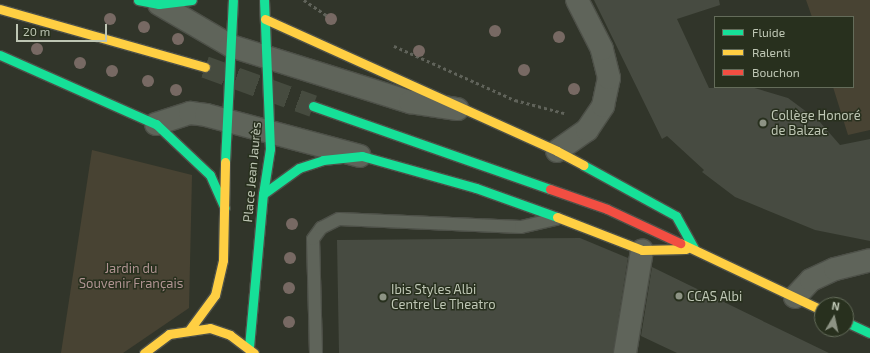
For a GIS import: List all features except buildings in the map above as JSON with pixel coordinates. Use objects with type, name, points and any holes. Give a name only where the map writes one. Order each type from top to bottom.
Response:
[{"type":"main road","points":[[149,2],[192,0]]},
{"type":"main road","name":"Place Jean Jaurès","points":[[190,329],[215,295],[223,260],[232,0]]},
{"type":"main road","name":"Place Jean Jaurès","points":[[252,350],[263,194],[270,132],[264,0]]},
{"type":"main road","points":[[0,9],[205,67]]},
{"type":"main road","points":[[265,18],[462,110],[557,150],[676,216],[694,249]]},
{"type":"main road","points":[[0,55],[156,124],[210,175],[225,208]]},
{"type":"main road","points":[[313,106],[607,210],[694,249],[814,306]]},
{"type":"main road","points":[[263,194],[299,168],[323,160],[362,156],[476,188],[563,218],[642,250],[694,249]]},
{"type":"main road","points":[[854,326],[870,333]]},
{"type":"main road","name":"Place Jean Jaurès","points":[[144,353],[150,346],[169,334],[190,329],[210,328],[230,334],[252,350]]},
{"type":"street","points":[[557,150],[587,130],[603,106],[609,78],[602,49],[577,0]]},
{"type":"street","points":[[149,2],[231,46],[410,102],[462,110]]},
{"type":"street","points":[[156,124],[190,113],[227,120],[362,156]]},
{"type":"street","points":[[625,353],[642,250]]},
{"type":"street","points":[[795,298],[811,280],[835,269],[870,260]]},
{"type":"lane","points":[[316,353],[313,239],[321,228],[339,219],[521,227],[563,218]]},
{"type":"path","points":[[304,0],[330,16]]},
{"type":"path","points":[[391,44],[515,100],[593,120]]},
{"type":"green space","points":[[806,0],[870,0],[870,130],[848,135],[833,88],[854,88],[854,16],[812,16]]},
{"type":"green space","name":"Jardin du Souvenir Français","points":[[92,150],[192,175],[189,308],[123,353],[61,353]]},
{"type":"tunnel","points":[[205,67],[313,106]]},
{"type":"traffic: fast","points":[[138,0],[159,4],[192,0]]},
{"type":"traffic: fast","points":[[225,162],[233,0]]},
{"type":"traffic: fast","points":[[249,347],[263,194],[270,149],[264,0]]},
{"type":"traffic: fast","points":[[0,55],[156,124],[210,175],[225,208]]},
{"type":"traffic: fast","points":[[313,106],[550,189]]},
{"type":"traffic: fast","points":[[263,194],[299,168],[323,160],[362,156],[476,188],[557,217]]},
{"type":"traffic: fast","points":[[583,165],[676,216],[694,249]]},
{"type":"traffic: fast","points":[[854,326],[870,333]]},
{"type":"traffic: slow","points":[[0,9],[205,67]]},
{"type":"traffic: slow","points":[[265,19],[557,151],[583,165]]},
{"type":"traffic: slow","points":[[190,329],[215,295],[223,260],[225,162]]},
{"type":"traffic: slow","points":[[557,217],[642,250],[686,249]]},
{"type":"traffic: slow","points":[[680,243],[814,306]]},
{"type":"traffic: slow","points":[[144,353],[169,334],[210,328],[230,335],[254,353]]},
{"type":"traffic: jam","points":[[550,189],[607,209],[680,243]]},
{"type":"place","name":"Collège Honoré de Balzac","points":[[763,123]]},
{"type":"place","name":"CCAS Albi","points":[[679,296]]},
{"type":"place","name":"Ibis Styles Albi Centre Le Theatro","points":[[383,297]]}]
